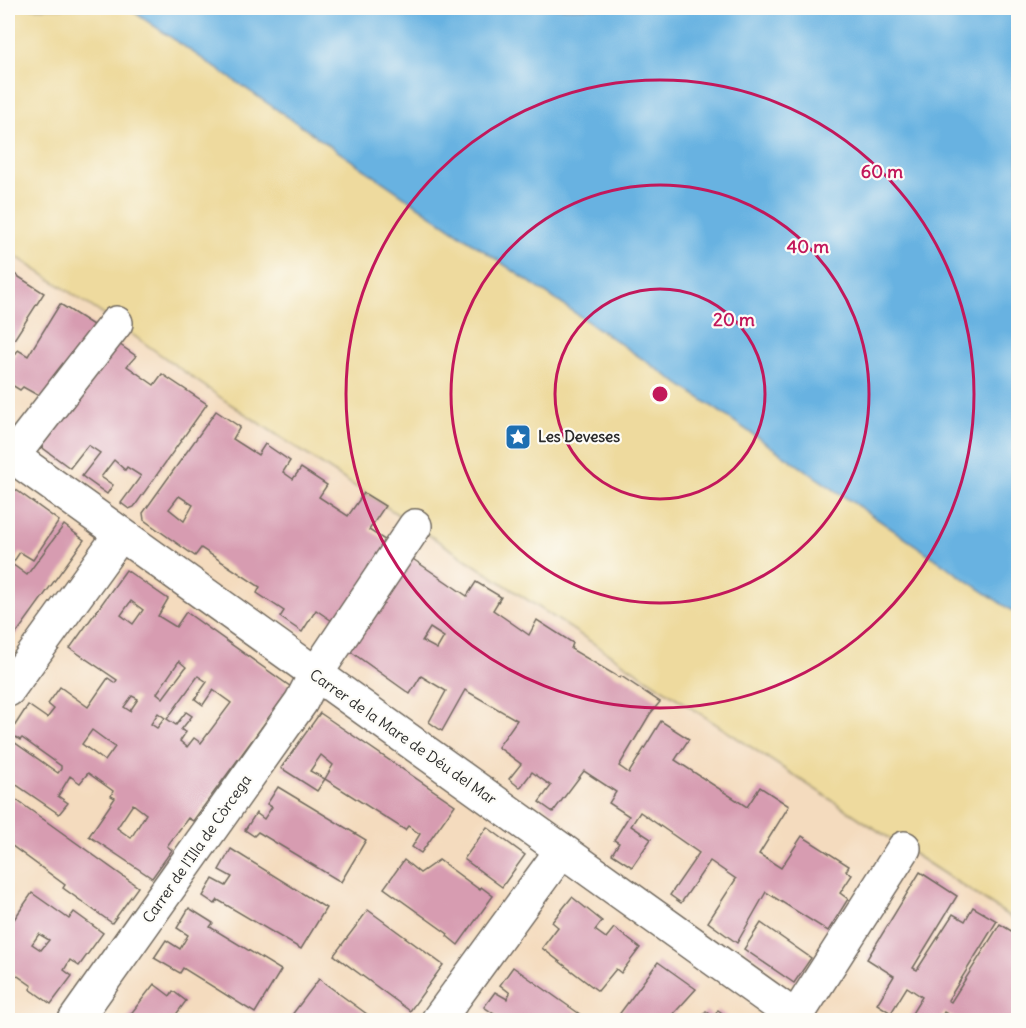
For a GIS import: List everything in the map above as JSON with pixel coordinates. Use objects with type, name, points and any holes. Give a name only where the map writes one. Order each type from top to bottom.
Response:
[{"type":"street","points":[[9,457],[116,323]]},
{"type":"street","name":"Carrer de la Mare de Déu del Mar","points":[[9,457],[218,603],[796,1020]]},
{"type":"street","name":"Carrer de l'Illa de Còrcega","points":[[75,1020],[301,702],[315,675],[415,526]]},
{"type":"street","points":[[8,690],[120,535]]},
{"type":"street","points":[[796,1020],[904,848]]},
{"type":"street","points":[[438,1020],[562,850]]},
{"type":"sand","name":"Les Deveses","points":[[8,8],[128,8],[1018,615],[1018,922],[224,400],[116,323],[8,251]]},
{"type":"water","points":[[128,8],[1018,8],[1018,615]]},
{"type":"building","points":[[8,270],[44,293],[8,349]]},
{"type":"building","points":[[60,304],[101,330],[48,401],[23,387],[20,390],[12,385],[8,393],[8,361],[10,362],[18,350],[28,356]]},
{"type":"building","points":[[113,340],[136,356],[127,366],[154,385],[162,374],[207,404],[134,507],[129,509],[121,503],[141,476],[127,467],[125,470],[114,460],[101,477],[113,485],[107,494],[82,476],[100,453],[88,445],[70,468],[36,443]]},
{"type":"building","points":[[216,411],[240,427],[233,439],[258,455],[265,444],[290,461],[283,472],[293,479],[301,468],[327,485],[319,497],[348,516],[364,493],[385,506],[369,530],[391,544],[338,625],[316,610],[302,632],[280,617],[284,611],[257,593],[260,587],[201,548],[195,556],[144,520],[143,513]],"holes":[[[179,496],[193,505],[184,521],[169,509]]]},
{"type":"building","points":[[8,484],[59,521],[33,560],[20,552],[12,564],[27,575],[64,525],[84,540],[8,645],[8,590],[11,585],[8,582]]},
{"type":"building","points":[[407,555],[467,596],[476,582],[501,597],[493,610],[529,635],[537,620],[573,643],[571,649],[620,678],[621,676],[660,702],[650,714],[619,766],[629,773],[661,721],[689,739],[675,760],[747,807],[760,787],[789,806],[759,854],[781,868],[802,836],[849,866],[846,871],[852,875],[840,893],[848,899],[828,931],[766,892],[737,943],[708,922],[736,879],[710,861],[681,903],[670,895],[699,853],[640,812],[631,826],[651,839],[632,867],[612,854],[619,843],[614,840],[629,816],[609,803],[616,792],[584,771],[553,812],[539,802],[551,786],[532,772],[520,788],[509,779],[521,764],[498,747],[517,720],[465,690],[442,731],[429,722],[446,691],[421,676],[410,694],[347,649]],"holes":[[[430,628],[444,637],[437,649],[422,641]]]},
{"type":"building","points":[[126,570],[168,599],[158,616],[176,627],[186,612],[291,687],[193,821],[188,818],[167,846],[172,850],[152,878],[89,836],[115,798],[111,796],[113,791],[88,773],[80,783],[70,776],[58,796],[68,803],[59,814],[8,779],[8,738],[58,773],[61,769],[61,766],[22,738],[20,740],[10,733],[28,705],[47,718],[54,709],[48,704],[60,687],[88,707],[108,678],[115,683],[117,680],[70,648]],"holes":[[[131,601],[143,610],[133,624],[121,615]],[[179,661],[186,667],[163,698],[157,693]],[[198,676],[207,682],[195,699],[203,705],[213,690],[231,703],[201,743],[194,738],[187,747],[180,741],[186,732],[181,730],[192,716],[186,712],[176,725],[167,719]],[[132,696],[138,699],[130,711],[124,707]],[[158,713],[165,718],[157,728],[151,724]],[[92,730],[115,747],[105,761],[82,744]],[[133,804],[146,814],[131,838],[117,828]]]},
{"type":"building","points":[[320,713],[455,805],[421,853],[412,847],[420,834],[408,826],[405,830],[325,779],[317,791],[281,768]],"holes":[[[321,755],[333,765],[325,779],[310,771]]]},
{"type":"building","points":[[278,787],[366,840],[341,882],[258,832],[254,836],[245,830],[256,813],[264,819],[272,807],[267,804]]},
{"type":"building","points":[[8,794],[138,887],[112,923],[63,888],[65,885],[12,846],[8,849]]},
{"type":"building","points":[[487,827],[525,855],[502,887],[464,859]]},
{"type":"building","points":[[231,849],[326,908],[301,949],[218,900],[215,904],[203,896],[213,879],[226,886],[232,877],[219,870]]},
{"type":"building","points":[[404,860],[420,873],[439,860],[480,890],[481,887],[493,896],[458,945],[447,936],[448,934],[384,888]]},
{"type":"building","points":[[920,872],[957,896],[913,968],[917,970],[953,914],[965,921],[973,907],[997,921],[948,1000],[951,1002],[1000,924],[1018,935],[1018,1020],[988,1018],[986,1020],[958,1020],[944,1012],[940,1020],[908,1020],[922,997],[907,987],[891,1013],[877,1004],[894,976],[867,959]]},
{"type":"building","points":[[32,893],[69,919],[74,912],[103,933],[79,966],[70,960],[64,970],[72,976],[51,1004],[30,989],[32,986],[8,969],[8,928]],"holes":[[[39,934],[49,940],[41,950],[32,944]]]},
{"type":"building","points":[[572,897],[602,921],[595,930],[606,938],[614,928],[640,948],[621,973],[616,969],[598,991],[542,948],[558,927],[552,922]]},
{"type":"building","points":[[189,908],[213,923],[210,927],[281,970],[255,1013],[183,968],[180,973],[154,958],[166,940],[180,949],[188,935],[177,928]]},
{"type":"building","points":[[368,910],[443,965],[410,1011],[334,955]]},
{"type":"building","points":[[761,923],[811,958],[794,983],[744,949]]},
{"type":"building","points":[[658,962],[696,989],[668,1020],[615,1020]]},
{"type":"building","points":[[513,967],[584,1017],[581,1020],[503,1020],[484,1007],[495,992],[507,999],[510,993],[500,985]]},
{"type":"building","points":[[319,979],[375,1020],[288,1020]]},
{"type":"building","points":[[154,984],[170,996],[173,991],[186,1001],[172,1020],[126,1020]]},
{"type":"building","points":[[718,1010],[732,1020],[698,1020],[706,1011],[714,1017]]},
{"type":"place","name":"Les Deveses","points":[[518,437]]}]
